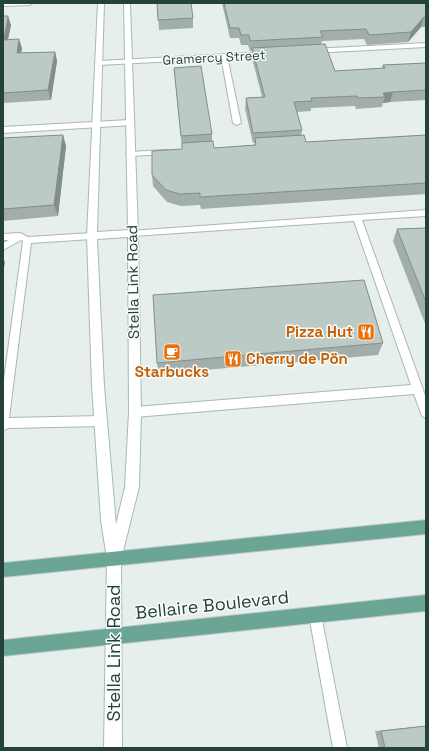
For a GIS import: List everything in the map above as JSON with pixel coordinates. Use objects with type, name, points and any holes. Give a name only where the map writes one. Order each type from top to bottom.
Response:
[{"type":"main road","points":[[3,4],[30,3]]},
{"type":"main road","name":"Stella Link Road","points":[[101,3],[92,236],[98,386],[108,520],[114,559],[113,748]]},
{"type":"main road","name":"Stella Link Road","points":[[114,559],[132,487],[135,412],[133,233],[127,3]]},
{"type":"main road","points":[[306,52],[426,45]]},
{"type":"main road","name":"Gramercy Street","points":[[99,63],[276,53]]},
{"type":"main road","points":[[3,130],[129,123]]},
{"type":"main road","points":[[92,236],[133,233]]},
{"type":"main road","points":[[3,570],[426,527]]},
{"type":"main road","name":"Bellaire Boulevard","points":[[3,648],[426,603]]},
{"type":"lane","points":[[224,56],[236,123]]},
{"type":"lane","points":[[130,154],[169,152]]},
{"type":"lane","points":[[133,233],[426,213]]},
{"type":"lane","points":[[357,217],[426,413]]},
{"type":"lane","points":[[3,237],[24,238],[92,236]]},
{"type":"lane","points":[[3,247],[24,238]]},
{"type":"lane","points":[[24,238],[6,384],[3,424],[101,421]]},
{"type":"lane","points":[[135,412],[417,389]]},
{"type":"lane","points":[[315,615],[340,748]]},
{"type":"building","points":[[157,3],[191,3],[193,18],[158,20]]},
{"type":"building","points":[[224,3],[426,3],[426,17],[424,17],[411,32],[369,35],[366,29],[320,31],[323,37],[250,41],[249,35],[241,35],[239,28],[230,28]]},
{"type":"building","points":[[3,16],[8,16],[4,40],[19,39],[17,53],[55,52],[48,90],[3,93]]},
{"type":"building","points":[[325,44],[335,71],[385,68],[383,65],[426,63],[426,90],[383,93],[385,97],[358,98],[357,96],[311,98],[312,101],[294,102],[302,130],[253,133],[246,98],[265,97],[252,48]]},
{"type":"building","points":[[201,66],[212,134],[181,136],[174,68]]},
{"type":"building","points":[[63,135],[54,205],[3,209],[3,138]]},
{"type":"building","points":[[304,135],[306,142],[426,135],[426,183],[200,197],[200,193],[180,194],[166,190],[152,175],[152,151],[182,149],[182,143],[213,141],[214,148],[256,145],[255,138]]},
{"type":"building","points":[[426,228],[426,302],[397,229]]},
{"type":"building","points":[[364,280],[383,343],[157,363],[153,295]]},
{"type":"building","points":[[426,726],[426,748],[385,748],[381,731]]},
{"type":"place","name":"Pizza Hut","points":[[366,332]]},
{"type":"place","name":"Starbucks","points":[[172,352]]},
{"type":"place","name":"Cherry de Pön","points":[[233,359]]}]
